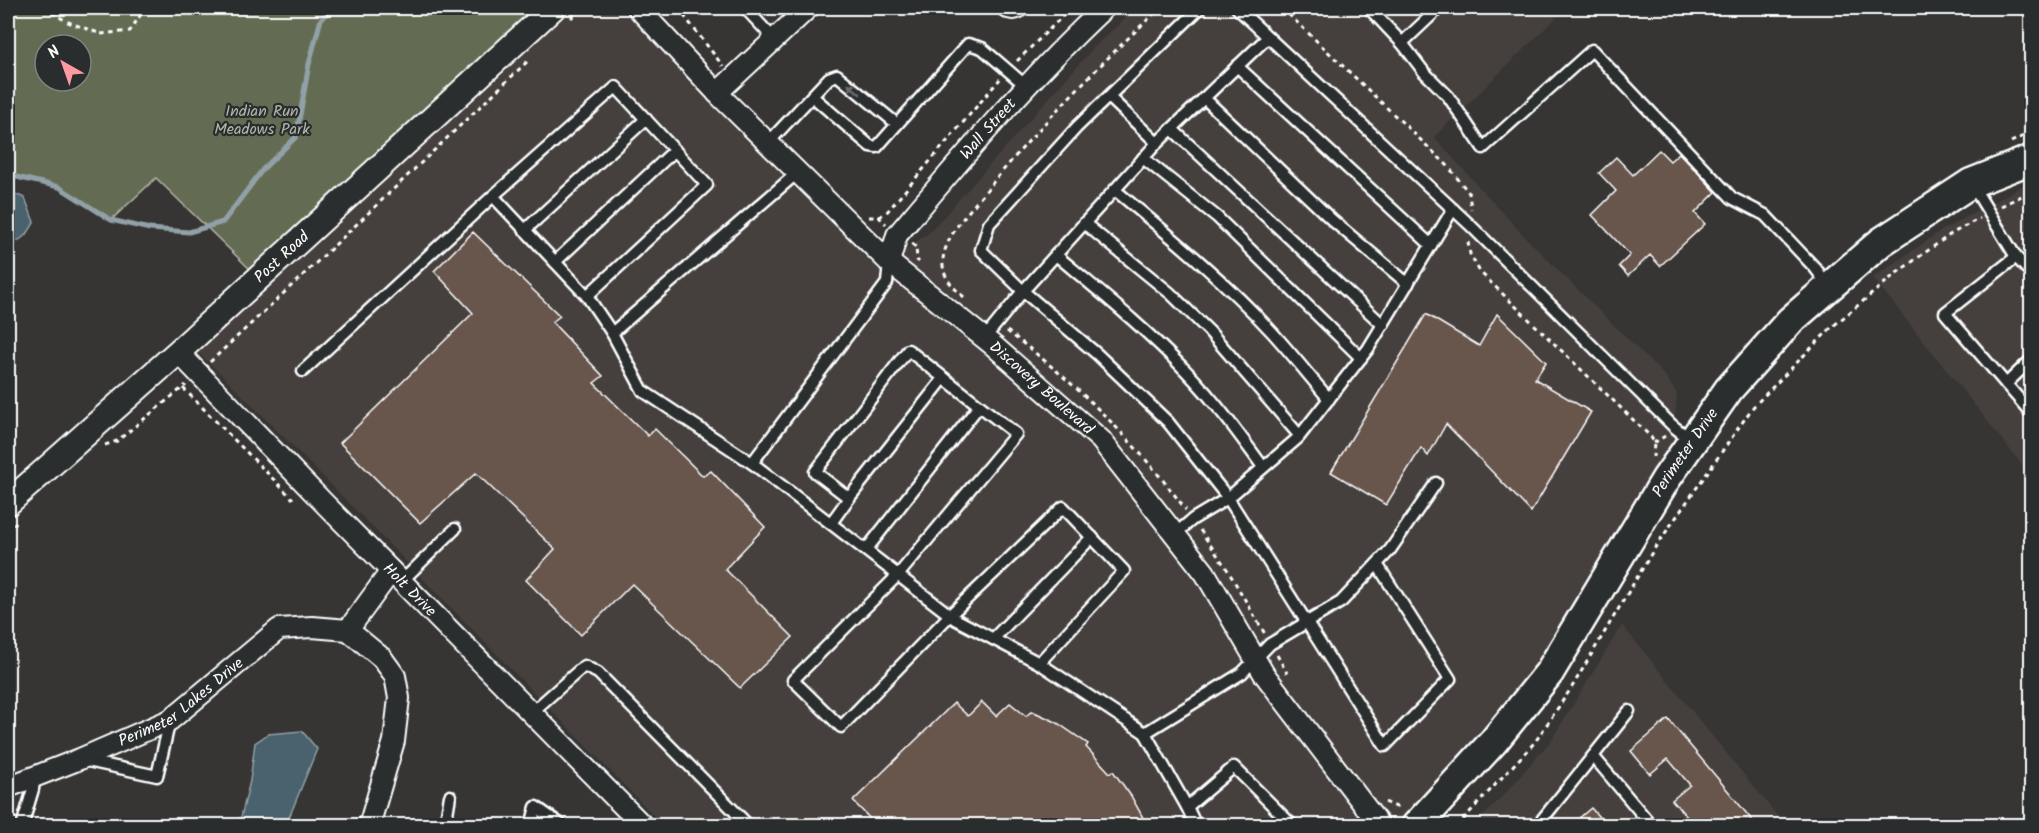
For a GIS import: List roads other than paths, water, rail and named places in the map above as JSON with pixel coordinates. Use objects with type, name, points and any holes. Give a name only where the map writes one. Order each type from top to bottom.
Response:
[{"type":"main road","name":"Perimeter Drive","points":[[1412,817],[1494,741],[1548,673],[1666,479],[1692,441],[1728,389],[1790,321],[1881,242],[1971,183],[2031,159]]},
{"type":"street","name":"Discovery Boulevard","points":[[638,8],[767,144],[889,262],[984,339],[1101,440],[1205,573],[1264,674],[1380,825]]},
{"type":"street","points":[[717,93],[808,8]]},
{"type":"street","points":[[1008,8],[1017,8]]},
{"type":"street","name":"Wall Street","points":[[889,262],[897,235],[1026,86],[1104,8]]},
{"type":"street","name":"Post Road","points":[[15,509],[178,352],[560,15]]},
{"type":"street","name":"Holt Drive","points":[[178,352],[396,577],[643,825]]},
{"type":"street","points":[[369,825],[394,741],[399,698],[395,676],[382,658],[348,630],[396,577]]},
{"type":"street","name":"Perimeter Lakes Drive","points":[[8,787],[170,720],[279,629],[312,627],[348,630]]},
{"type":"lane","points":[[745,8],[774,39]]},
{"type":"lane","points":[[1200,8],[1077,127],[989,224],[981,250],[1023,291],[1097,354],[1168,422],[1228,498],[1384,746],[1450,679],[1377,564]]},
{"type":"lane","points":[[1237,8],[1469,224],[1665,418],[1692,441]]},
{"type":"lane","points":[[1369,8],[1402,43],[1424,72],[1448,96],[1483,148],[1592,50],[1732,198],[1765,215],[1830,287]]},
{"type":"lane","points":[[1402,43],[1439,8]]},
{"type":"lane","points":[[984,339],[1023,291],[1157,143],[1268,37]]},
{"type":"lane","points":[[813,96],[870,146],[877,147],[968,44],[982,48],[1026,86]]},
{"type":"lane","points":[[1238,66],[1431,245]]},
{"type":"lane","points":[[767,144],[829,78],[837,75],[897,124]]},
{"type":"lane","points":[[303,371],[493,196],[616,87],[707,184],[587,296]]},
{"type":"lane","points":[[1108,97],[1157,143]]},
{"type":"lane","points":[[1204,98],[1332,220],[1408,284]]},
{"type":"lane","points":[[525,230],[646,119]]},
{"type":"lane","points":[[1172,129],[1383,325]]},
{"type":"lane","points":[[555,262],[675,150]]},
{"type":"lane","points":[[1143,158],[1218,216],[1361,358]]},
{"type":"lane","points":[[612,333],[797,173]]},
{"type":"lane","points":[[1971,183],[2016,257],[2031,274]]},
{"type":"lane","points":[[1115,190],[1192,255],[1272,332],[1329,399]]},
{"type":"lane","points":[[493,196],[587,296],[612,333],[643,391],[752,463],[950,615],[1039,663],[1145,733],[1196,825]]},
{"type":"lane","points":[[1175,534],[1192,519],[1228,498],[1299,435],[1361,358],[1453,209]]},
{"type":"lane","points":[[1084,223],[1170,293],[1209,331],[1299,435]]},
{"type":"lane","points":[[1056,255],[1126,314],[1185,370],[1218,406],[1263,467]]},
{"type":"lane","points":[[2016,257],[1945,313],[2031,414]]},
{"type":"lane","points":[[752,463],[887,283],[889,262]]},
{"type":"lane","points":[[849,498],[815,472],[908,350],[1016,434],[898,574],[793,680],[841,727],[950,615],[1063,507],[1124,571],[1039,663]]},
{"type":"lane","points":[[2006,384],[2031,359]]},
{"type":"lane","points":[[831,523],[944,378]]},
{"type":"lane","points":[[866,550],[979,406]]},
{"type":"lane","points":[[1145,733],[1242,673],[1270,644],[1341,602],[1390,550],[1436,483]]},
{"type":"lane","points":[[396,577],[455,529]]},
{"type":"lane","points":[[993,639],[1092,537]]},
{"type":"lane","points":[[531,713],[585,666],[598,673],[750,825]]},
{"type":"lane","points":[[1537,825],[1629,711]]},
{"type":"lane","points":[[80,759],[157,776],[170,720]]},
{"type":"lane","points":[[1593,756],[1652,825]]},
{"type":"lane","points":[[1187,807],[1234,767],[1293,825]]},
{"type":"lane","points":[[22,825],[33,789],[34,775]]},
{"type":"lane","points":[[445,825],[450,796]]},
{"type":"lane","points":[[531,825],[536,807],[562,825]]},
{"type":"water","points":[[8,193],[25,198],[34,222],[24,237],[8,244]]},
{"type":"water","points":[[302,731],[317,749],[286,825],[232,825],[241,817],[250,781],[255,743],[268,734]]},
{"type":"waterway","points":[[8,175],[59,187],[111,220],[150,229],[189,232],[223,222],[263,169],[296,137],[309,64],[321,19],[333,8]]},
{"type":"park label","name":"Indian Run Meadows Park","points":[[262,120]]}]
